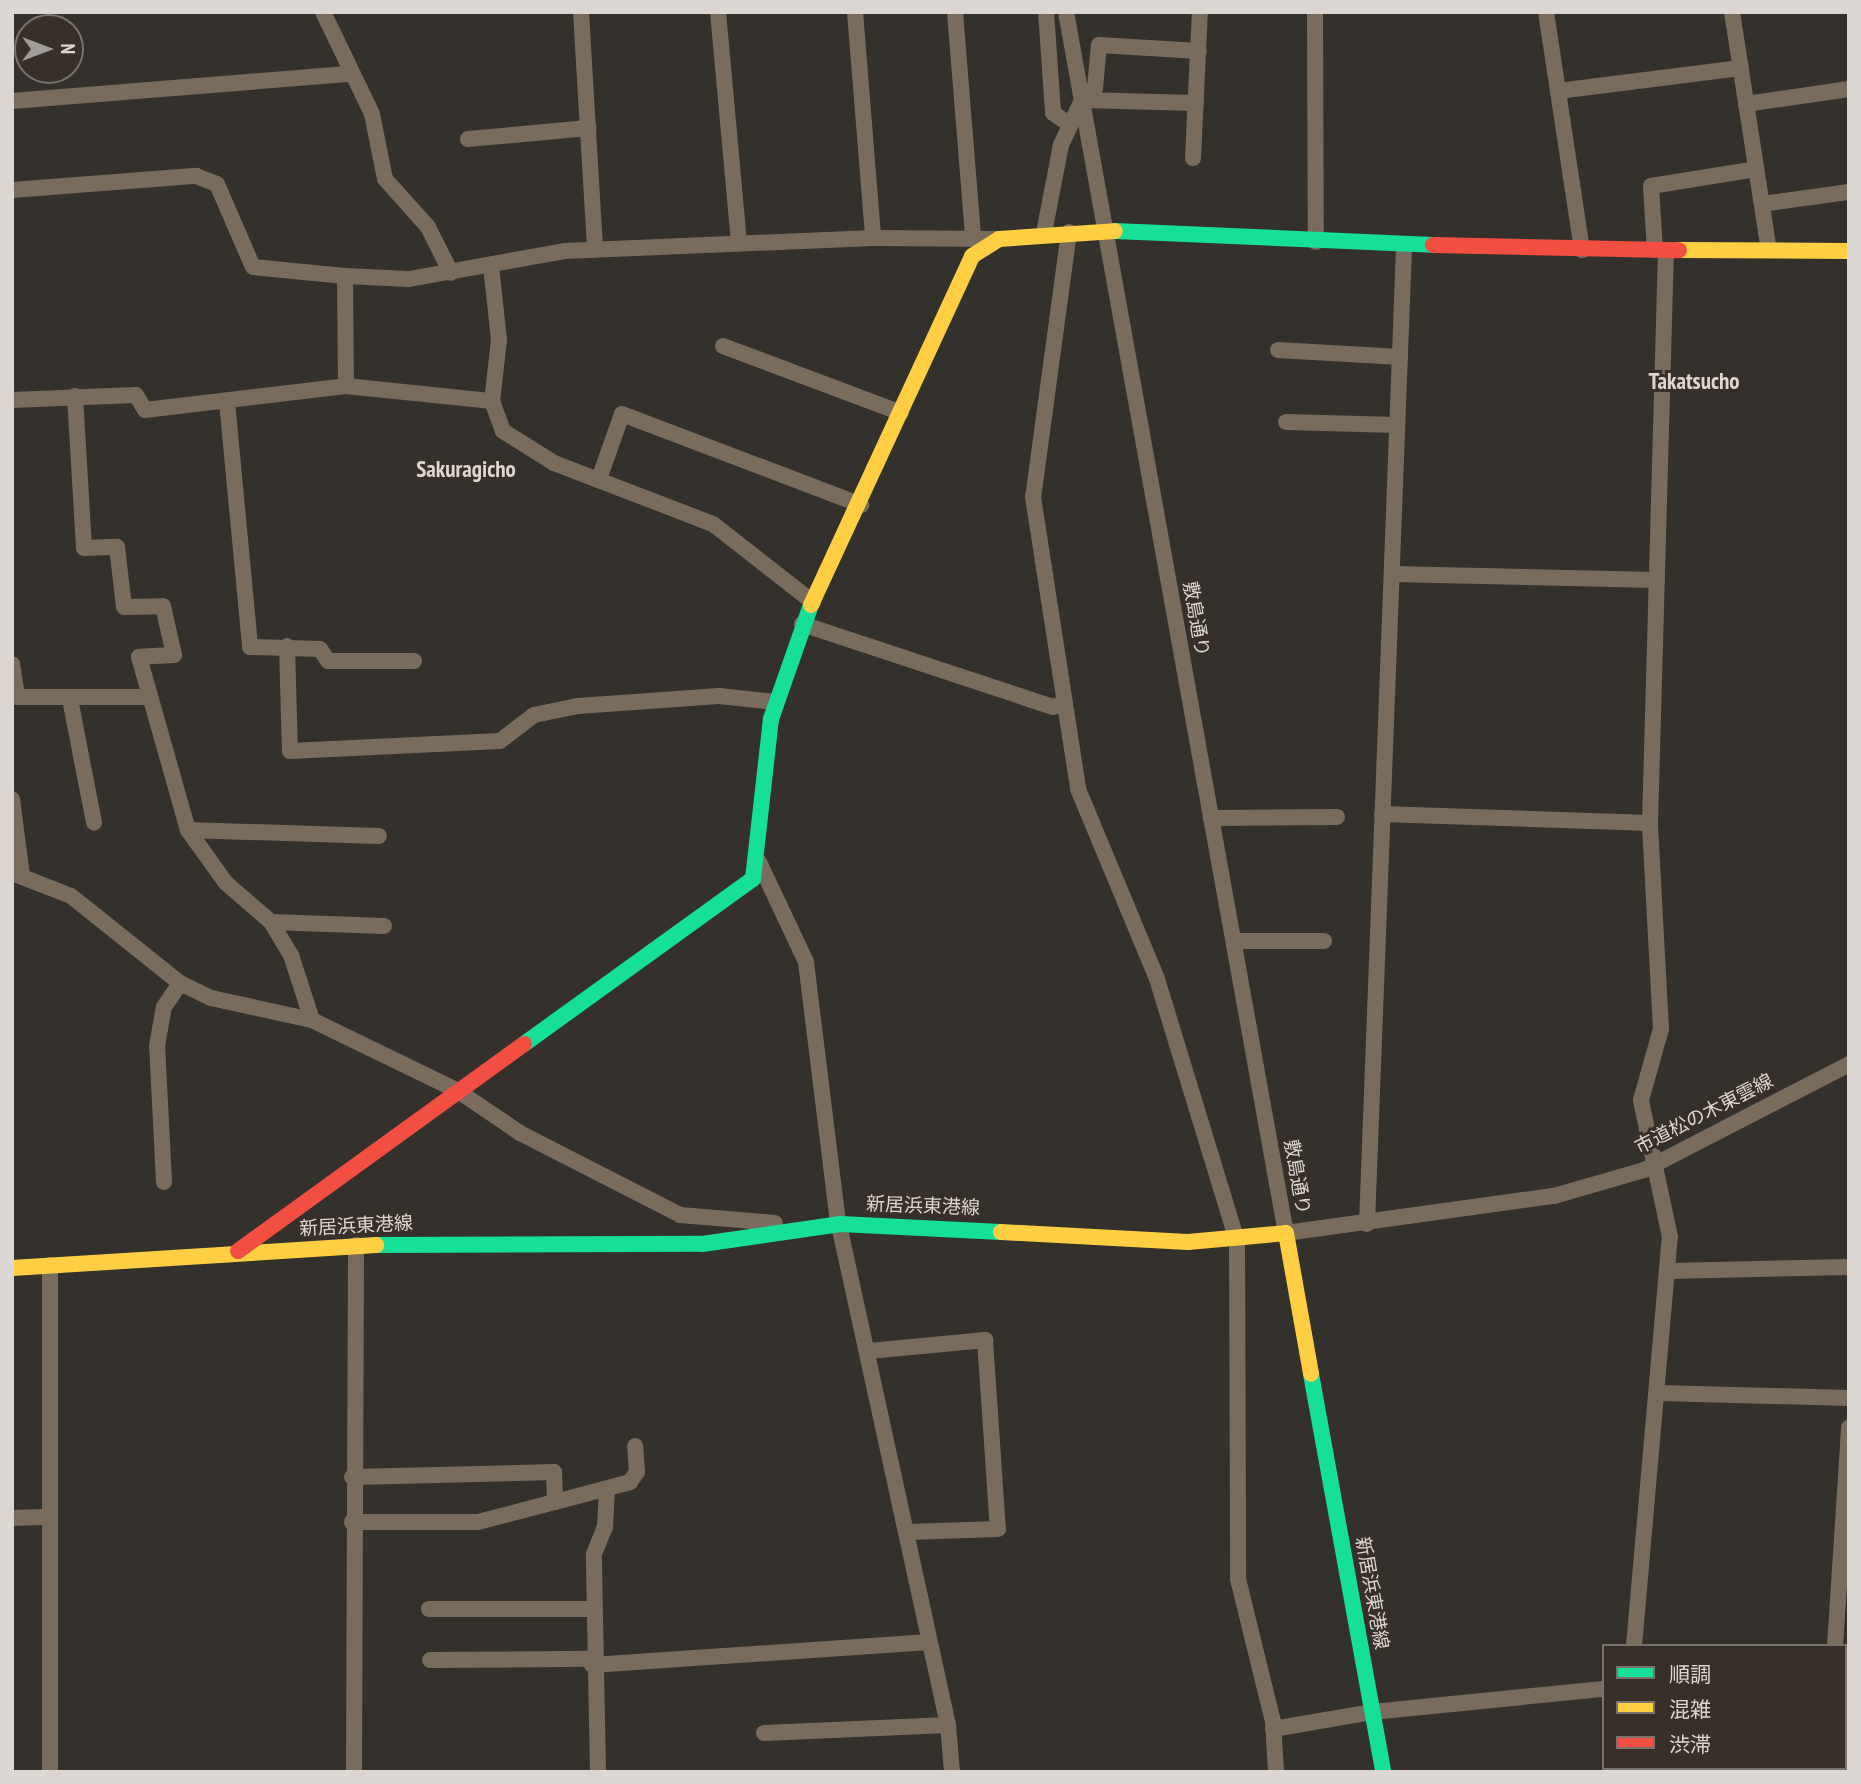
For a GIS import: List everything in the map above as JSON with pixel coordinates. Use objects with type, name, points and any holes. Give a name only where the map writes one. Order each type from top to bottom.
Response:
[{"type":"street","points":[[323,12],[350,74],[372,114],[385,179],[428,228],[451,273]]},
{"type":"street","points":[[582,12],[596,250]]},
{"type":"street","points":[[718,12],[739,243]]},
{"type":"street","points":[[855,12],[873,238]]},
{"type":"street","points":[[955,12],[973,238]]},
{"type":"street","points":[[1046,12],[1053,113],[1070,125]]},
{"type":"street","name":"敷島通り","points":[[1066,12],[1286,1233]]},
{"type":"street","points":[[1193,158],[1200,12]]},
{"type":"street","points":[[1315,12],[1316,242]]},
{"type":"street","points":[[1546,12],[1582,250]]},
{"type":"street","points":[[1732,12],[1769,250]]},
{"type":"street","points":[[1044,233],[1070,125],[1082,100],[1095,88],[1099,45],[1199,51]]},
{"type":"street","points":[[1558,92],[1741,68]]},
{"type":"street","points":[[12,102],[350,74]]},
{"type":"street","points":[[1746,104],[1849,89]]},
{"type":"street","points":[[1082,100],[1196,103]]},
{"type":"street","points":[[468,139],[588,128]]},
{"type":"street","points":[[1634,1644],[1659,1393],[1670,1237],[1641,1101],[1661,1029],[1650,823],[1657,580],[1660,250],[1651,186],[1756,169]]},
{"type":"street","points":[[12,190],[197,176],[217,184],[253,267],[345,276],[451,273],[596,250],[873,238],[999,239],[1044,233],[1105,231],[1404,246],[1849,251]]},
{"type":"street","points":[[1762,204],[1849,192]]},
{"type":"street","points":[[1069,232],[1033,497],[1078,789],[1157,979],[1237,1241],[1238,1579],[1273,1729],[1276,1772]]},
{"type":"street","points":[[238,1251],[753,878],[759,862],[775,702],[802,624],[861,505],[972,256],[999,239]]},
{"type":"street","points":[[1367,1224],[1404,246]]},
{"type":"street","points":[[491,265],[499,340],[492,401],[503,432],[554,463],[713,524],[813,602]]},
{"type":"street","points":[[345,276],[346,386]]},
{"type":"street","points":[[723,346],[901,413]]},
{"type":"street","points":[[1278,351],[1400,357]]},
{"type":"street","points":[[12,400],[136,395],[145,410],[346,386],[492,401]]},
{"type":"street","points":[[75,396],[84,548],[117,547],[124,607],[163,606],[174,655],[139,657],[147,697],[188,830],[226,883],[271,922],[306,992],[312,1020]]},
{"type":"street","points":[[227,402],[250,647],[320,649],[328,661],[414,661]]},
{"type":"street","points":[[599,479],[622,414],[861,505]]},
{"type":"street","points":[[1286,422],[1397,425]]},
{"type":"street","points":[[1392,574],[1657,580]]},
{"type":"street","points":[[802,624],[1053,707],[1065,703]]},
{"type":"street","points":[[287,646],[290,751],[500,741],[534,715],[578,706],[719,696],[775,702]]},
{"type":"street","points":[[12,664],[14,698],[147,697]]},
{"type":"street","points":[[69,699],[94,822]]},
{"type":"street","points":[[12,799],[17,875],[71,896],[180,983],[211,998],[312,1020],[458,1091],[520,1133],[680,1215],[755,1225],[839,1220]]},
{"type":"street","points":[[1382,814],[1650,823]]},
{"type":"street","points":[[1210,818],[1338,817]]},
{"type":"street","points":[[188,830],[379,836]]},
{"type":"street","points":[[759,862],[806,962],[839,1220],[948,1725],[952,1772]]},
{"type":"street","points":[[271,922],[384,926]]},
{"type":"street","points":[[1235,941],[1324,941]]},
{"type":"street","points":[[164,1182],[156,1058],[164,1007],[180,983]]},
{"type":"street","name":"市道松の木東雲線","points":[[1286,1233],[1367,1224],[1554,1196],[1656,1163],[1849,1064]]},
{"type":"street","name":"新居浜東港線","points":[[12,1268],[356,1245],[702,1244],[839,1220],[1237,1241],[1286,1233],[1383,1772]]},
{"type":"street","points":[[354,1772],[352,1477],[356,1245]]},
{"type":"street","points":[[50,1265],[50,1772]]},
{"type":"street","points":[[1668,1271],[1849,1267]]},
{"type":"street","points":[[869,1351],[985,1340],[998,1529],[908,1532]]},
{"type":"street","points":[[1659,1393],[1849,1398]]},
{"type":"street","points":[[1835,1644],[1849,1427]]},
{"type":"street","points":[[352,1522],[478,1522],[555,1503],[629,1482],[637,1472],[635,1446]]},
{"type":"street","points":[[352,1477],[555,1472],[555,1503]]},
{"type":"street","points":[[598,1772],[592,1662],[594,1554],[604,1528],[607,1489]]},
{"type":"street","points":[[12,1518],[50,1517]]},
{"type":"street","points":[[429,1609],[593,1609]]},
{"type":"street","points":[[430,1660],[592,1662],[929,1642]]},
{"type":"street","points":[[1273,1729],[1371,1712],[1602,1689]]},
{"type":"street","points":[[764,1733],[948,1725]]},
{"type":"traffic: fast","points":[[1115,231],[1433,245]]},
{"type":"traffic: fast","points":[[524,1044],[753,879],[771,719],[811,605]]},
{"type":"traffic: fast","points":[[376,1245],[702,1244],[841,1224],[1001,1232]]},
{"type":"traffic: fast","points":[[1311,1374],[1383,1772]]},
{"type":"traffic: slow","points":[[811,605],[972,256],[999,239],[1115,231]]},
{"type":"traffic: slow","points":[[1679,250],[1849,251]]},
{"type":"traffic: slow","points":[[1001,1232],[1188,1242],[1286,1233],[1311,1374]]},
{"type":"traffic: slow","points":[[12,1268],[376,1245]]},
{"type":"traffic: jam","points":[[1433,245],[1679,250]]},
{"type":"traffic: jam","points":[[238,1251],[524,1044]]},
{"type":"district","name":"Takatsucho","points":[[1694,381]]},
{"type":"district","name":"Sakuragicho","points":[[466,469]]}]
